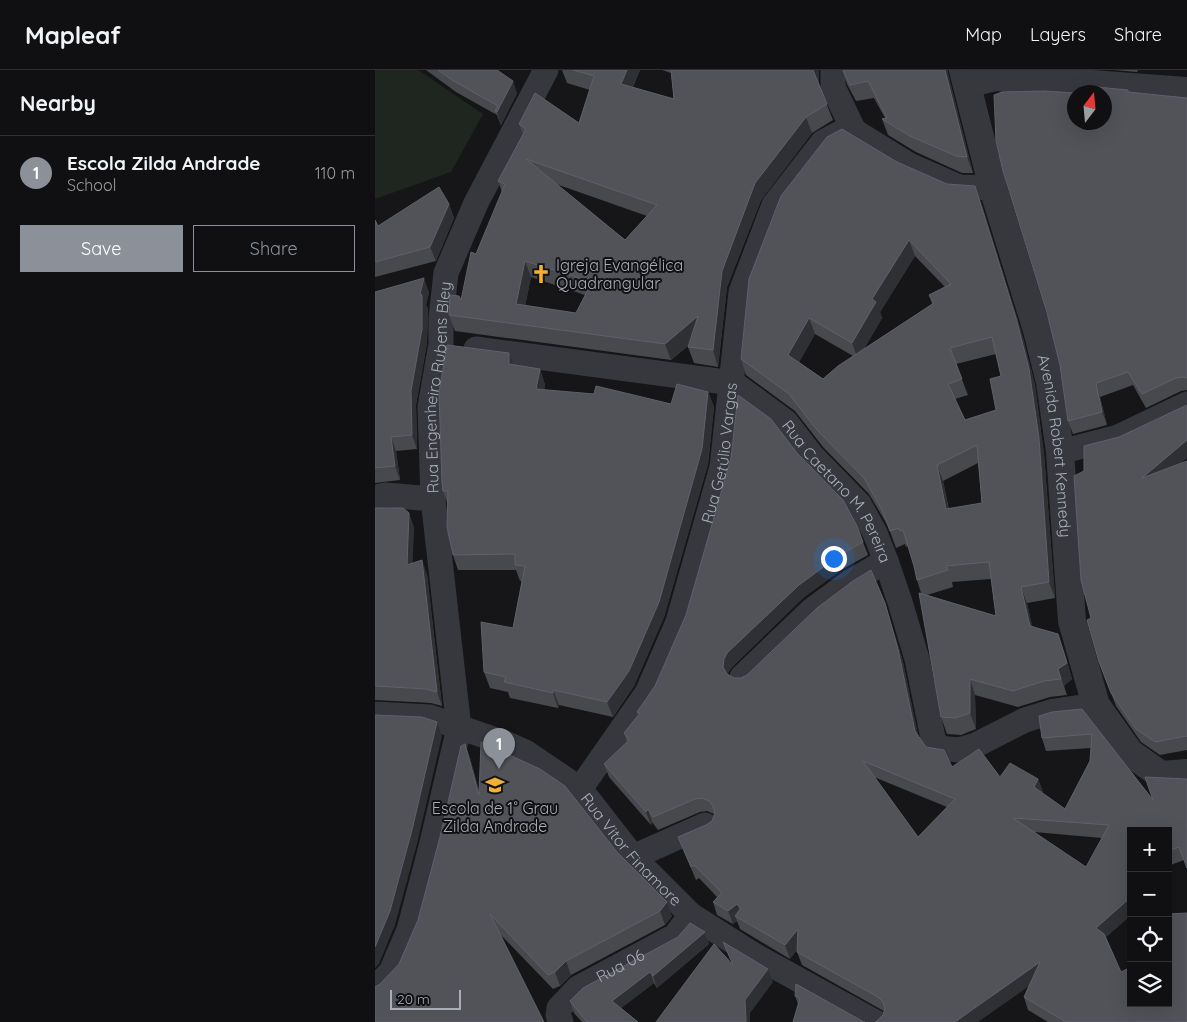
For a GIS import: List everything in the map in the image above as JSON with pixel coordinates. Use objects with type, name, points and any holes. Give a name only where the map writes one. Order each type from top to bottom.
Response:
[{"type":"street","name":"Rua Engenheiro Rubens Bley","points":[[375,988],[391,972],[409,930],[459,728],[433,498],[430,407],[441,344],[441,318],[446,273],[475,203],[546,70]]},
{"type":"street","points":[[833,70],[833,87],[853,131],[909,165],[959,187],[993,188]]},
{"type":"street","points":[[965,77],[996,77],[1187,91]]},
{"type":"street","name":"Avenida Robert Kennedy","points":[[965,77],[993,188],[1037,330],[1050,382],[1060,452],[1072,621],[1096,705],[1130,753],[1161,775],[1187,773]]},
{"type":"street","name":"Rua Getúlio Vargas","points":[[580,789],[647,692],[678,622],[722,467],[733,383],[741,292],[774,205],[823,142],[844,131],[853,131]]},
{"type":"street","points":[[420,280],[446,273]]},
{"type":"street","name":"Rua Caetano M. Pereira","points":[[441,344],[733,383],[786,422],[813,456],[859,504],[875,533],[887,561],[917,659],[928,719],[938,748],[959,750],[976,745],[1025,720],[1054,711],[1096,705]]},
{"type":"street","points":[[1060,452],[1118,437],[1187,404]]},
{"type":"street","points":[[375,497],[385,495],[433,498]]},
{"type":"street","points":[[742,677],[812,610],[850,582],[887,561]]},
{"type":"street","name":"Rua Vitor Finamore","points":[[375,714],[430,717],[527,752],[580,789],[633,857],[691,915],[754,955],[875,1022]]},
{"type":"street","points":[[633,857],[705,825]]},
{"type":"street","name":"Rua 06","points":[[561,1022],[558,1015],[559,1008],[579,988],[675,936],[691,915]]},
{"type":"shaded area","points":[[375,70],[418,70],[483,114],[451,172],[375,199]]},
{"type":"building","points":[[438,70],[497,70],[513,81],[497,112],[495,111],[498,106]]},
{"type":"building","points":[[573,70],[627,70],[621,84],[674,99],[671,70],[813,70],[827,104],[806,117],[755,183],[722,271],[713,350],[688,347],[698,316],[665,344],[449,315],[450,295],[459,296],[461,300],[471,252],[476,254],[505,184],[498,181],[526,129],[519,124],[535,93],[579,123],[594,76]],"holes":[[[526,159],[657,205],[625,240]],[[525,261],[592,282],[576,313],[516,304]]]},
{"type":"building","points":[[843,70],[945,70],[967,157],[956,156],[910,136],[882,119],[887,118],[868,81],[850,85]]},
{"type":"building","points":[[1112,88],[1187,98],[1187,378],[1176,378],[1142,394],[1128,372],[1096,383],[1102,412],[1068,421],[1060,365],[1047,313],[1003,171],[996,141],[994,95],[1002,92],[1067,92],[1067,130],[1112,130]]},
{"type":"building","points":[[842,129],[897,162],[947,184],[975,186],[1016,318],[1029,369],[1039,438],[1049,582],[1021,587],[1030,626],[1058,634],[1067,663],[1058,669],[1061,679],[1044,681],[1013,691],[970,679],[970,713],[955,718],[941,717],[919,593],[996,616],[989,562],[946,566],[948,570],[917,580],[903,530],[900,531],[899,528],[890,531],[882,510],[864,478],[817,430],[789,394],[741,359],[749,279],[781,196],[827,137]],"holes":[[[909,240],[951,284],[929,295],[934,303],[838,366],[823,379],[788,355],[809,318],[852,343],[876,302],[872,299]],[[992,337],[1001,376],[990,379],[996,410],[965,420],[948,384],[962,379],[950,348]],[[977,445],[982,503],[946,509],[937,465]]]},
{"type":"building","points":[[439,187],[449,204],[430,247],[375,262],[375,220],[378,226]]},
{"type":"building","points":[[424,278],[420,294],[422,295],[422,329],[411,391],[412,435],[391,437],[395,466],[375,468],[375,292]]},
{"type":"building","points":[[447,345],[509,353],[509,364],[540,369],[536,389],[594,394],[596,386],[671,404],[677,384],[708,392],[702,449],[659,602],[629,671],[607,702],[504,682],[506,677],[484,672],[481,622],[513,628],[525,566],[515,565],[515,554],[453,555],[447,527],[448,491],[443,491],[442,483],[439,393]]},
{"type":"building","points":[[738,395],[771,419],[797,453],[843,500],[863,542],[837,557],[799,585],[727,653],[723,667],[727,674],[734,678],[741,678],[747,675],[817,608],[871,570],[885,603],[898,649],[915,731],[926,747],[944,750],[952,767],[979,749],[1000,777],[1010,763],[1038,779],[1034,787],[1065,809],[1090,761],[1092,734],[1042,738],[1039,716],[1052,712],[1082,709],[1153,800],[1145,777],[1187,779],[1187,868],[1179,847],[1172,850],[1172,827],[1127,827],[1127,901],[1096,928],[1104,934],[1121,972],[1127,969],[1127,1007],[1172,1007],[1172,914],[1187,913],[1187,1022],[1066,1022],[1024,997],[1040,962],[955,1022],[875,1022],[883,1015],[885,1008],[883,1002],[878,997],[797,952],[798,929],[785,945],[735,916],[741,908],[737,904],[728,911],[713,902],[722,893],[694,865],[691,867],[678,837],[712,821],[715,813],[713,806],[709,801],[702,798],[695,799],[653,817],[648,809],[646,812],[604,764],[629,740],[624,733],[640,713],[637,712],[655,686],[686,615],[731,458]],"holes":[[[863,761],[955,799],[918,837]],[[1013,818],[1109,825],[1086,867]]]},
{"type":"building","points":[[1187,405],[1187,440],[1142,478],[1187,461],[1187,737],[1155,742],[1136,729],[1111,693],[1099,662],[1087,620],[1091,618],[1081,580],[1074,476],[1084,471],[1084,446],[1119,437]]},
{"type":"building","points":[[375,508],[403,508],[409,513],[407,565],[422,560],[437,692],[426,689],[375,686]]},
{"type":"building","points":[[375,715],[422,717],[437,722],[412,830],[390,911],[375,947]]},
{"type":"building","points":[[481,742],[540,769],[565,786],[617,852],[667,902],[660,911],[566,961],[555,972],[548,975],[490,914],[544,1022],[375,1022],[375,987],[399,964],[418,920],[461,746],[465,744],[479,795]]},
{"type":"building","points":[[690,923],[705,932],[653,976],[650,972],[612,1001],[638,1022],[587,1022],[570,1001],[583,988],[678,937]]},
{"type":"building","points":[[723,942],[768,969],[745,1000],[746,1022],[656,1022],[714,944],[733,965]]},
{"type":"building","points":[[796,984],[864,1022],[793,1022],[800,998],[795,996]]},
{"type":"place","name":"Igreja Evangélica Quadrangular","points":[[541,274]]},
{"type":"place","name":"Escola Zilda Andrade","points":[[499,769]]},
{"type":"place","name":"Escola de 1˚ Grau Zilda Andrade","points":[[495,785]]}]
